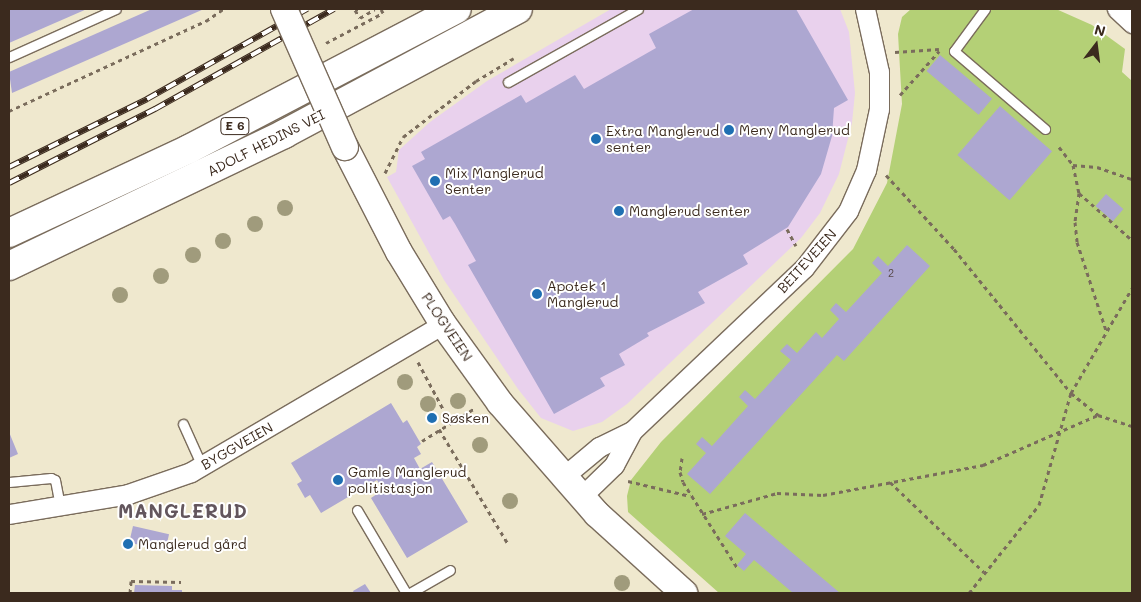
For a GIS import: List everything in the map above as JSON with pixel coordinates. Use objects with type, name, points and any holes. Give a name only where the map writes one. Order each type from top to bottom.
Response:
[{"type":"highway","name":"E 6","points":[[9,234],[197,145],[457,9]]},
{"type":"highway","name":"ADOLF HEDINS VEI","points":[[9,266],[284,134],[518,9]]},
{"type":"street","name":"PLOGVEIEN","points":[[284,9],[364,187],[399,252],[443,324],[521,430],[563,477],[639,555],[684,593]]},
{"type":"street","name":"BEITEVEIEN","points":[[563,477],[599,447],[632,431],[804,268],[848,211],[866,170],[879,109],[878,63],[865,9]]},
{"type":"street","points":[[1117,9],[1132,23]]},
{"type":"street","name":"BYGGVEIEN","points":[[9,514],[128,494],[202,466],[443,324]]},
{"type":"street","name":"BEITEVEIEN","points":[[581,497],[614,465],[632,431]]},
{"type":"lane","points":[[9,57],[116,9]]},
{"type":"lane","points":[[508,82],[638,9]]},
{"type":"lane","points":[[985,9],[954,51],[1045,129]]},
{"type":"lane","points":[[184,424],[202,466]]},
{"type":"lane","points":[[9,482],[51,478],[54,480],[60,506]]},
{"type":"lane","points":[[357,510],[408,593],[450,570]]},
{"type":"path","points":[[9,111],[206,21],[223,9]]},
{"type":"path","points":[[358,9],[355,10],[360,18],[376,9]]},
{"type":"path","points":[[322,45],[383,13],[382,9]]},
{"type":"path","points":[[895,52],[941,49],[954,51]]},
{"type":"path","points":[[897,97],[941,49]]},
{"type":"path","points":[[364,187],[388,171],[403,137],[476,81],[514,58]]},
{"type":"path","points":[[1059,147],[1073,165],[1079,193],[1075,222],[1077,242],[1106,331]]},
{"type":"path","points":[[1073,165],[1097,167],[1132,180]]},
{"type":"path","points":[[883,172],[954,249],[1071,393],[1098,415],[1132,426]]},
{"type":"path","points":[[1079,193],[1132,240]]},
{"type":"path","points":[[788,229],[798,248]]},
{"type":"path","points":[[969,593],[1038,505],[1071,393],[1132,288]]},
{"type":"path","points":[[417,359],[450,422]]},
{"type":"path","points":[[422,441],[438,429],[480,405]]},
{"type":"path","points":[[702,514],[777,493],[823,495],[983,465],[1098,415]]},
{"type":"path","points":[[438,429],[508,544]]},
{"type":"path","points":[[682,458],[680,472],[690,496],[738,568]]},
{"type":"path","points":[[622,480],[690,496]]},
{"type":"path","points":[[890,482],[984,572]]},
{"type":"path","points":[[130,593],[131,581],[181,582]]},
{"type":"shaded area","name":"Manglerud senter","points":[[611,9],[840,9],[849,32],[855,93],[852,123],[839,174],[820,213],[801,238],[627,404],[602,422],[573,431],[541,418],[518,389],[444,280],[387,177],[396,172],[399,150],[430,122],[487,81]]},
{"type":"green space","points":[[911,9],[1056,9],[1092,25],[1125,49],[1122,72],[1132,81],[1132,593],[719,593],[628,512],[627,496],[631,480],[661,442],[853,249],[887,183],[902,104],[898,34],[902,17]]},
{"type":"building","points":[[9,9],[87,9],[9,43]]},
{"type":"building","points":[[152,9],[204,9],[12,93],[9,72]]},
{"type":"building","name":"Manglerud senter","points":[[694,9],[796,9],[848,100],[834,108],[832,136],[821,174],[788,227],[743,255],[748,264],[698,292],[705,303],[647,333],[649,336],[619,354],[625,365],[600,378],[605,386],[554,414],[468,265],[476,261],[455,224],[450,216],[443,220],[412,166],[425,159],[421,152],[521,95],[526,103],[575,75],[584,89],[656,48],[649,34]]},
{"type":"building","points":[[940,55],[992,99],[979,115],[927,71]]},
{"type":"building","points":[[1000,106],[1052,151],[1009,200],[957,155]]},
{"type":"building","points":[[1106,194],[1123,209],[1113,221],[1096,206]]},
{"type":"building","points":[[907,245],[930,266],[844,361],[837,355],[710,494],[687,474],[706,453],[696,444],[702,437],[712,446],[748,406],[739,397],[745,390],[755,399],[791,360],[780,351],[787,344],[797,353],[816,332],[822,338],[839,319],[830,310],[836,303],[846,312],[882,273],[872,263],[878,256],[888,266]]},
{"type":"building","name":"Gamle Manglerud politistasjon","points":[[391,403],[403,423],[407,420],[421,444],[417,447],[421,454],[414,458],[420,469],[432,462],[468,522],[407,558],[371,498],[383,490],[377,480],[321,513],[310,495],[305,498],[297,484],[302,481],[291,463]]},
{"type":"building","points":[[9,432],[18,454],[9,458]]},
{"type":"building","points":[[745,513],[840,593],[793,593],[754,560],[744,571],[737,565],[746,554],[725,536]]},
{"type":"building","points":[[133,526],[169,534],[165,551],[129,543]]},
{"type":"building","points":[[365,584],[371,593],[354,593],[353,591]]},
{"type":"building","points":[[135,585],[172,586],[172,590],[182,590],[182,593],[134,593]]},
{"type":"railway","points":[[9,167],[147,99],[307,9]]},
{"type":"railway","points":[[9,183],[155,109],[334,9]]},
{"type":"place","name":"Meny Manglerud","points":[[729,130]]},
{"type":"place","name":"Extra Manglerud senter","points":[[596,139]]},
{"type":"place","name":"Mix Manglerud Senter","points":[[435,181]]},
{"type":"place","name":"Manglerud senter","points":[[619,211]]},
{"type":"place","name":"Apotek 1 Manglerud","points":[[537,294]]},
{"type":"place","name":"Søsken","points":[[432,418]]},
{"type":"place","name":"Gamle Manglerud politistasjon","points":[[338,480]]},
{"type":"place","name":"Manglerud gård","points":[[128,544]]},
{"type":"district","name":"MANGLERUD","points":[[183,511]]}]
